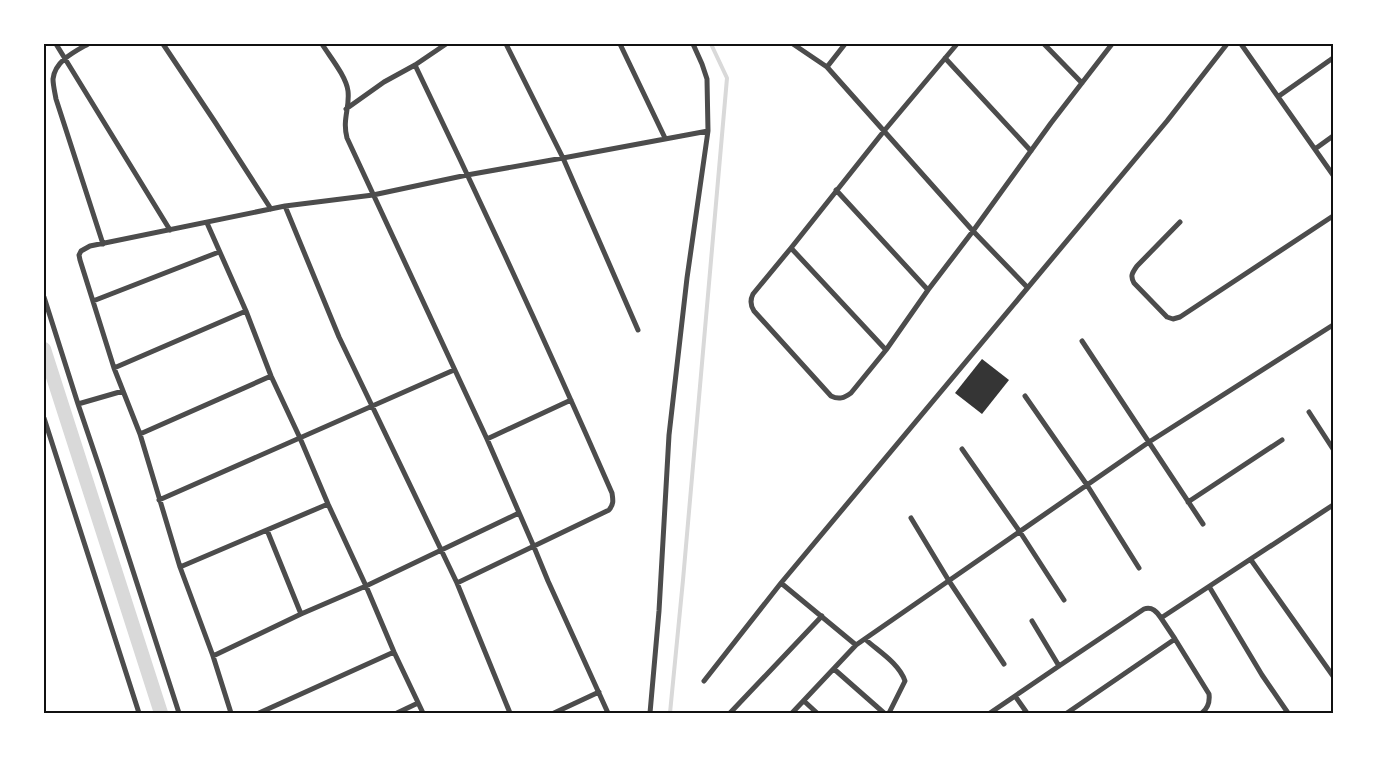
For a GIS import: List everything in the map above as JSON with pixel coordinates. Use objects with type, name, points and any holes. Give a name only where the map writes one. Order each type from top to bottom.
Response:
[{"type":"street","points":[[56,44],[170,230]]},
{"type":"street","points":[[88,44],[65,58],[55,69],[53,80],[56,99],[103,244]]},
{"type":"street","points":[[163,44],[216,122],[271,209]]},
{"type":"street","points":[[322,44],[348,90],[345,128],[347,138],[487,439],[548,581],[608,713]]},
{"type":"street","points":[[346,109],[384,82],[446,44]]},
{"type":"street","points":[[506,44],[563,158],[638,330]]},
{"type":"street","points":[[620,44],[666,138]]},
{"type":"street","points":[[650,713],[659,612],[669,435],[686,278],[708,131],[707,79],[693,44]]},
{"type":"street","points":[[793,44],[827,67],[973,231],[1028,287]]},
{"type":"street","points":[[827,67],[845,44]]},
{"type":"street","points":[[957,44],[836,190],[752,294],[750,299],[754,311],[831,396],[837,399],[844,398],[851,393],[886,350],[1031,150],[1112,44]]},
{"type":"street","points":[[1044,44],[1082,83]]},
{"type":"street","points":[[704,681],[781,583],[1167,121],[1227,44]]},
{"type":"street","points":[[1241,44],[1333,175]]},
{"type":"street","points":[[945,58],[1031,150]]},
{"type":"street","points":[[1279,96],[1333,58]]},
{"type":"street","points":[[414,65],[467,174],[571,400],[612,493],[613,500],[612,506],[608,510],[457,583]]},
{"type":"street","points":[[231,713],[213,656],[180,567],[140,434],[114,368],[79,255],[81,251],[84,248],[285,206],[373,195],[467,174],[708,131]]},
{"type":"street","points":[[1315,149],[1333,136]]},
{"type":"street","points":[[836,190],[928,290]]},
{"type":"street","points":[[285,206],[339,337],[457,583],[510,713]]},
{"type":"street","points":[[1180,222],[1132,273],[1134,283],[1167,317],[1173,319],[1333,216]]},
{"type":"street","points":[[207,223],[246,311],[271,376],[422,713]]},
{"type":"street","points":[[791,248],[886,350]]},
{"type":"street","points":[[93,301],[219,252]]},
{"type":"street","points":[[44,297],[180,713]]},
{"type":"street","points":[[114,368],[246,311]]},
{"type":"street","points":[[792,713],[856,645],[1149,442],[1333,325]]},
{"type":"street","points":[[1082,341],[1203,524]]},
{"type":"street","points":[[160,500],[454,370]]},
{"type":"street","points":[[140,434],[271,376]]},
{"type":"street","points":[[78,404],[123,391]]},
{"type":"street","points":[[1025,396],[1087,485],[1139,568]]},
{"type":"street","points":[[487,439],[571,400]]},
{"type":"street","points":[[1309,412],[1333,449]]},
{"type":"street","points":[[44,418],[139,713]]},
{"type":"street","points":[[1188,502],[1282,440]]},
{"type":"street","points":[[962,449],[1020,532],[1064,600]]},
{"type":"street","points":[[180,567],[328,504]]},
{"type":"street","points":[[1161,618],[1210,588],[1333,505]]},
{"type":"street","points":[[213,656],[519,513]]},
{"type":"street","points":[[911,518],[949,581],[1004,664]]},
{"type":"street","points":[[267,530],[301,614]]},
{"type":"street","points":[[1251,560],[1333,676]]},
{"type":"street","points":[[781,583],[856,645]]},
{"type":"street","points":[[1210,588],[1262,675],[1288,713]]},
{"type":"street","points":[[990,713],[1148,608],[1156,612],[1161,618],[1209,694],[1209,704],[1202,713]]},
{"type":"street","points":[[730,713],[822,616]]},
{"type":"street","points":[[1032,621],[1059,666]]},
{"type":"street","points":[[865,639],[898,668],[905,681],[889,713]]},
{"type":"street","points":[[1067,713],[1175,640]]},
{"type":"street","points":[[259,713],[394,652]]},
{"type":"street","points":[[834,669],[884,713]]},
{"type":"street","points":[[554,713],[598,692]]},
{"type":"street","points":[[1015,696],[1027,713]]},
{"type":"street","points":[[804,701],[817,713]]},
{"type":"street","points":[[397,713],[418,703]]},
{"type":"building","points":[[982,359],[1009,380],[982,414],[955,393]]},
{"type":"waterway","points":[[670,713],[727,78],[711,44]]},
{"type":"waterway","points":[[44,349],[161,713]]}]
